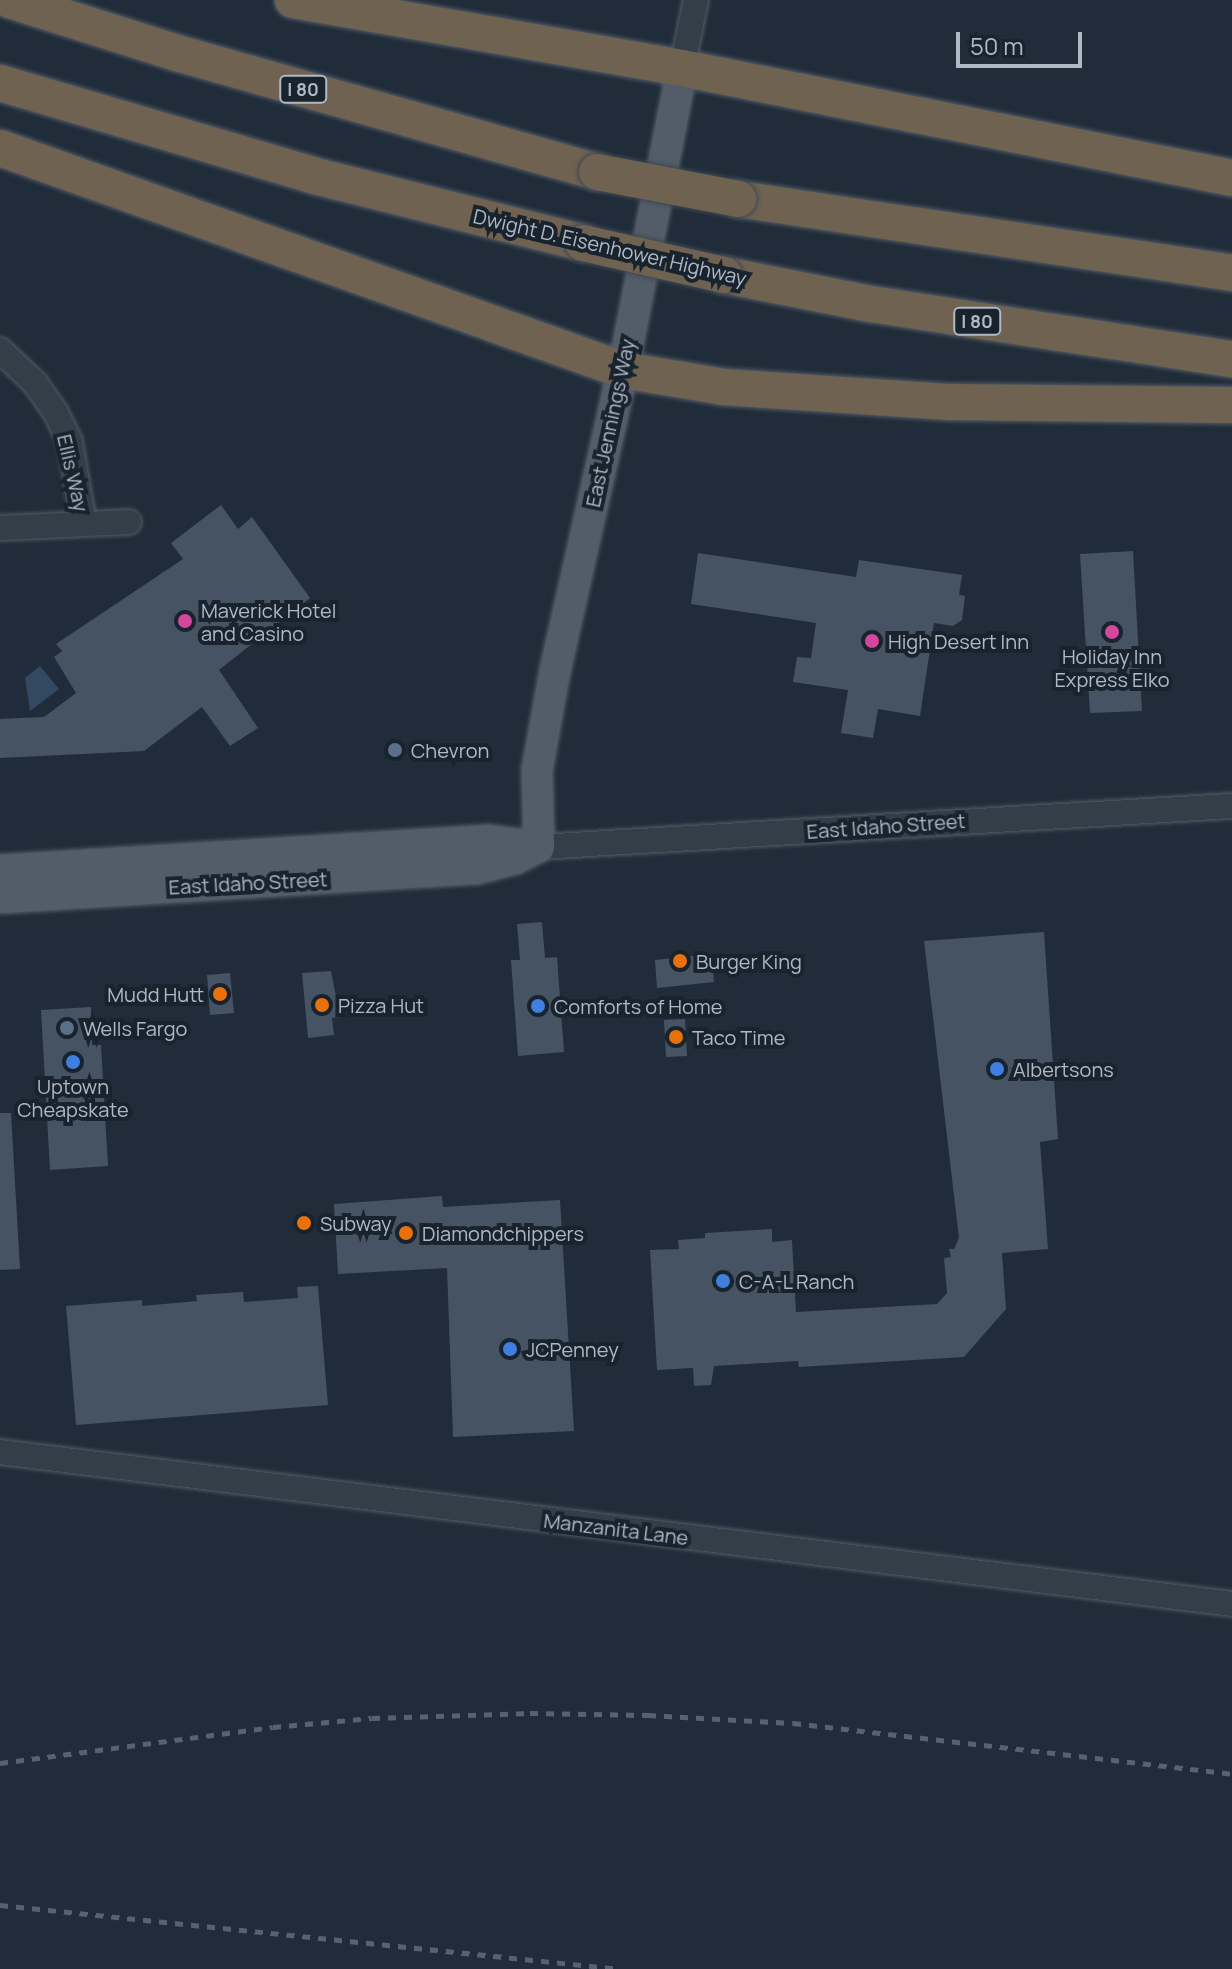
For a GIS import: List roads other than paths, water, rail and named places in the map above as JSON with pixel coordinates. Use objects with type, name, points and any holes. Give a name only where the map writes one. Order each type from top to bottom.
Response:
[{"type":"highway","name":"I 80","points":[[10,0],[177,53],[597,172],[738,199],[1232,273]]},
{"type":"highway","points":[[293,0],[682,68],[1232,178]]},
{"type":"highway","name":"Dwight D. Eisenhower Highway","points":[[0,83],[315,176],[724,275],[871,304],[1232,359]]},
{"type":"highway","points":[[0,148],[623,370],[723,387],[951,402],[1232,405]]},
{"type":"main road","name":"East Jennings Way","points":[[539,847],[537,770],[552,685],[623,370],[682,68]]},
{"type":"main road","name":"East Idaho Street","points":[[0,870],[488,840],[539,847]]},
{"type":"main road","name":"East Idaho Street","points":[[0,898],[476,869],[502,864],[539,847]]},
{"type":"street","name":"East Jennings Way","points":[[682,68],[696,0]]},
{"type":"street","name":"Ellis Way","points":[[0,350],[35,383],[56,413],[70,442],[84,523]]},
{"type":"street","points":[[0,528],[129,522]]},
{"type":"street","name":"East Idaho Street","points":[[539,847],[1232,806]]},
{"type":"street","name":"Manzanita Lane","points":[[0,1452],[1232,1604]]},
{"type":"water","points":[[40,666],[59,689],[30,711],[25,678]]},
{"type":"railway","points":[[0,1763],[273,1727],[372,1718],[530,1713],[648,1715],[793,1723],[1232,1774]]},
{"type":"railway","points":[[0,1905],[620,1969]]},
{"type":"place","name":"Maverick Hotel and Casino","points":[[185,621]]},
{"type":"place","name":"Holiday Inn Express Elko","points":[[1112,632]]},
{"type":"place","name":"High Desert Inn","points":[[872,641]]},
{"type":"place","name":"Chevron","points":[[395,750]]},
{"type":"place","name":"Burger King","points":[[680,961]]},
{"type":"place","name":"Mudd Hutt","points":[[220,994]]},
{"type":"place","name":"Pizza Hut","points":[[322,1005]]},
{"type":"place","name":"Comforts of Home","points":[[538,1006]]},
{"type":"place","name":"Wells Fargo","points":[[67,1028]]},
{"type":"place","name":"Taco Time","points":[[676,1037]]},
{"type":"place","name":"Uptown Cheapskate","points":[[73,1062]]},
{"type":"place","name":"Albertsons","points":[[997,1069]]},
{"type":"place","name":"Subway","points":[[304,1223]]},
{"type":"place","name":"Diamondchippers","points":[[406,1233]]},
{"type":"place","name":"C-A-L Ranch","points":[[723,1281]]},
{"type":"place","name":"JCPenney","points":[[510,1349]]}]
